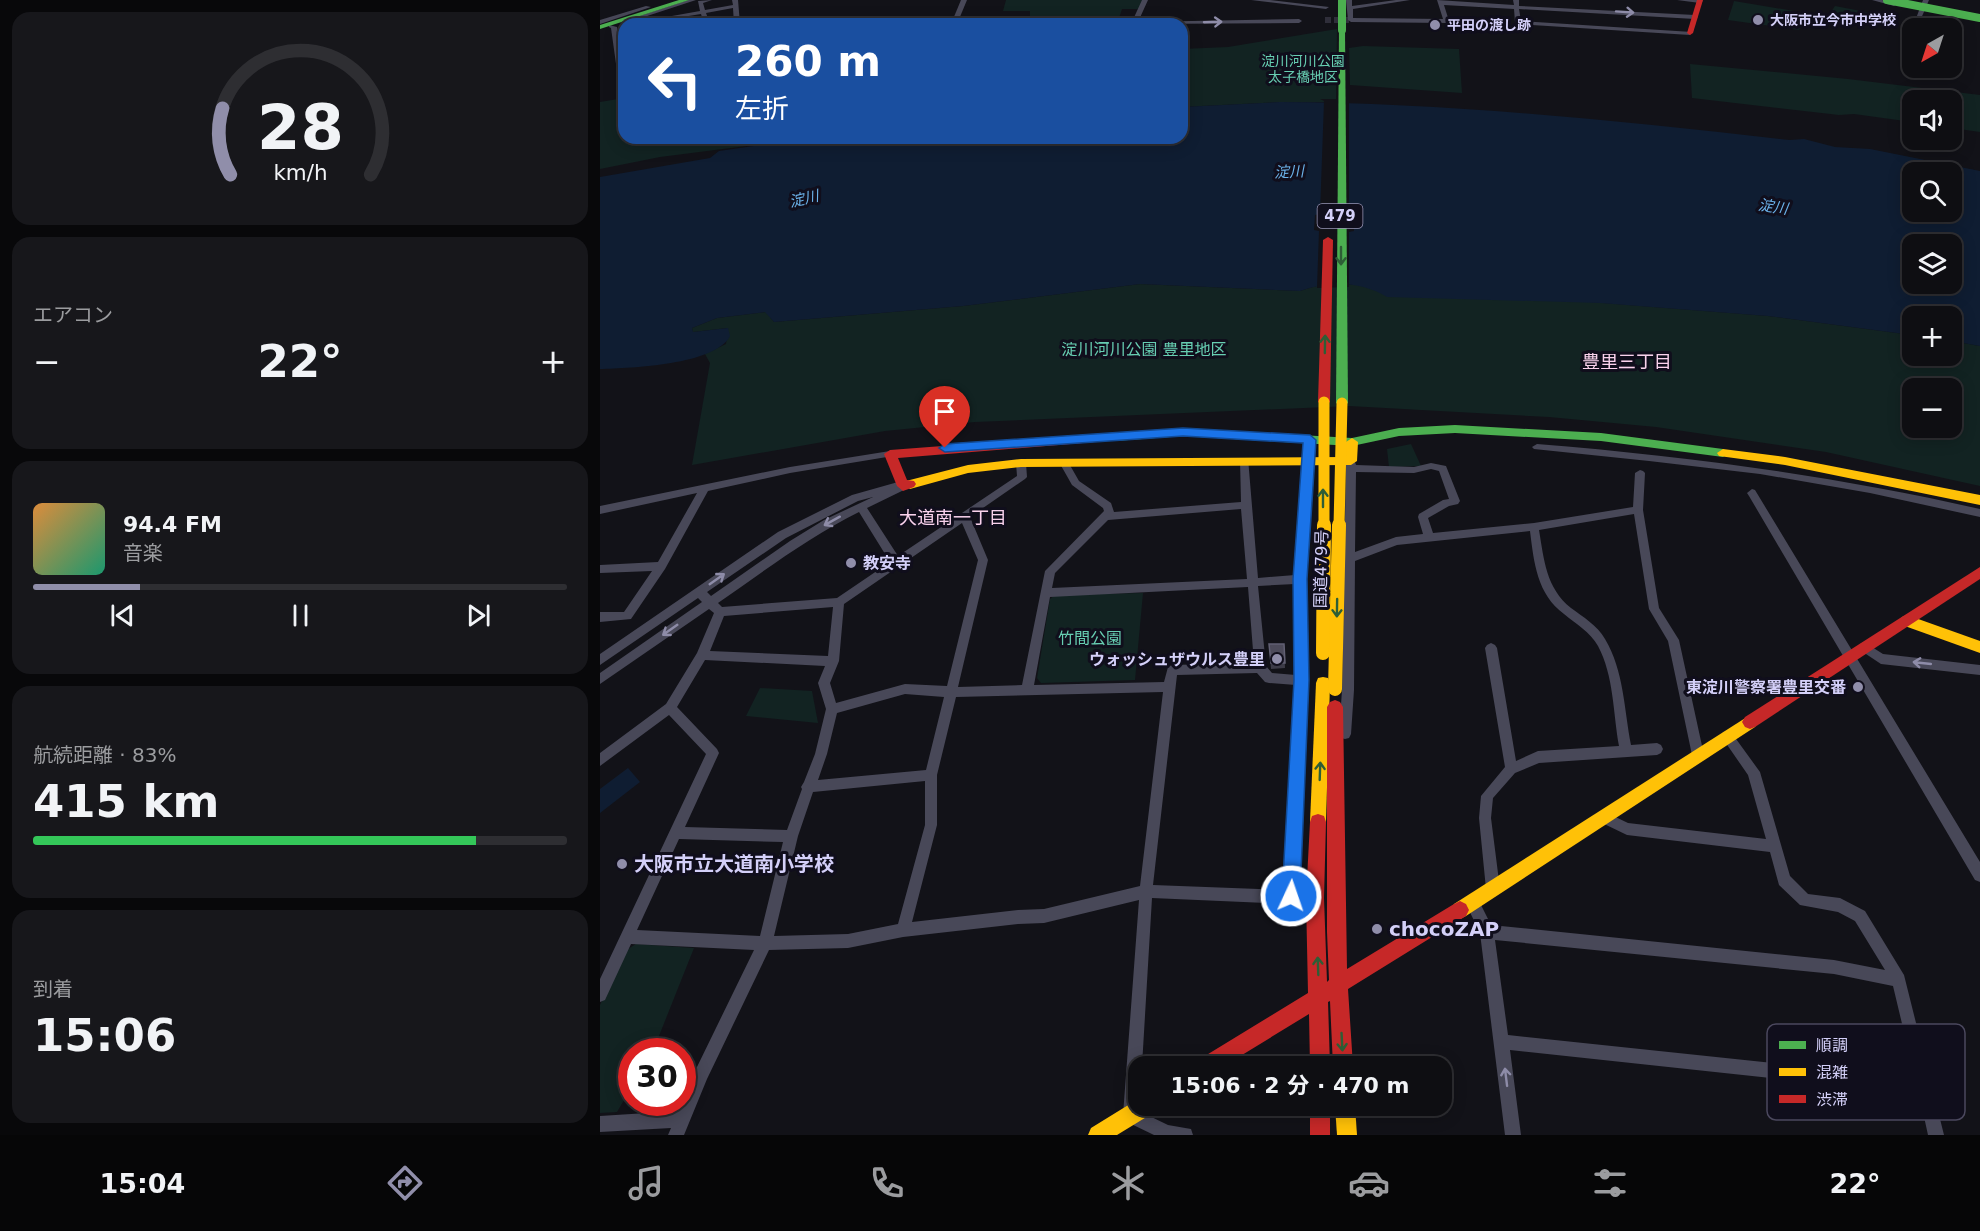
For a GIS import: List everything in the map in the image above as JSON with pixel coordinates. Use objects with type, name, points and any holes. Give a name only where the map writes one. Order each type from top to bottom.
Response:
[{"type":"main road","points":[[630,18],[687,0]]},
{"type":"main road","points":[[1887,0],[1980,16]]},
{"type":"main road","points":[[1901,0],[1980,16]]},
{"type":"main road","points":[[1690,33],[1700,1]]},
{"type":"main road","points":[[629,18],[674,4]]},
{"type":"main road","name":"国道479号","points":[[1329,686],[1341,413],[1346,4]]},
{"type":"main road","name":"国道479号","points":[[1329,7],[1324,402],[1329,686],[1342,1056]]},
{"type":"main road","points":[[1352,442],[1351,464],[1245,460],[1021,463],[968,469],[903,486],[891,453],[1183,432],[1352,442],[1399,432],[1455,429],[1600,437],[1785,461],[1980,500]]},
{"type":"main road","points":[[1223,1056],[1290,1013],[1319,999],[1493,889],[1980,573]]},
{"type":"main road","points":[[1906,621],[1980,647]]},
{"type":"main road","name":"479","points":[[1320,1056],[1315,898],[1329,686]]},
{"type":"main road","points":[[1098,1135],[1129,1116]]},
{"type":"main road","points":[[1320,1116],[1320,1135]]},
{"type":"main road","points":[[1346,1116],[1347,1135]]},
{"type":"street","points":[[624,18],[669,0]]},
{"type":"street","points":[[631,18],[693,0]]},
{"type":"street","points":[[705,18],[700,2],[709,0]]},
{"type":"street","points":[[956,18],[964,0]]},
{"type":"street","points":[[1138,18],[1145,0]]},
{"type":"street","points":[[1254,0],[1262,11],[1299,21]]},
{"type":"street","points":[[1188,19],[1329,7],[1326,0]]},
{"type":"street","points":[[1346,4],[1349,0]]},
{"type":"street","points":[[1346,4],[1407,0]]},
{"type":"street","points":[[1603,0],[1611,28]]},
{"type":"street","points":[[1680,0],[1700,1]]},
{"type":"street","points":[[1875,0],[1980,16]]},
{"type":"street","points":[[1913,0],[1926,1],[1980,16]]},
{"type":"street","points":[[1919,18],[1926,1]]},
{"type":"street","points":[[1346,4],[1351,20],[1446,21],[1441,2],[1516,3],[1695,17]]},
{"type":"street","points":[[666,18],[703,12],[735,3],[739,18]]},
{"type":"street","points":[[1516,3],[1518,22],[1690,33]]},
{"type":"street","points":[[674,4],[674,16]]},
{"type":"street","points":[[618,20],[604,26],[618,43]]},
{"type":"street","points":[[1291,896],[1302,680],[1300,579],[1310,440]]},
{"type":"street","points":[[1537,447],[1744,467],[1924,499],[1980,513]]},
{"type":"street","points":[[600,510],[705,487],[891,453]]},
{"type":"street","points":[[1245,460],[1246,505],[1260,668],[1269,678],[1302,680]]},
{"type":"street","points":[[1027,689],[1050,572],[1109,512],[1107,506],[1075,483],[1064,462]]},
{"type":"street","points":[[699,592],[720,612],[839,603],[1022,477],[1021,463]]},
{"type":"street","points":[[1335,878],[1348,690],[1351,464],[1414,470],[1431,466],[1443,468],[1455,501],[1446,503],[1423,517],[1429,538]]},
{"type":"street","points":[[1640,473],[1638,510],[1654,609],[1673,640],[1698,755]]},
{"type":"street","points":[[600,679],[794,544],[861,506],[903,486]]},
{"type":"street","points":[[600,660],[782,535],[821,513],[855,498],[886,488],[903,486]]},
{"type":"street","points":[[600,616],[627,616],[661,566],[705,487]]},
{"type":"street","points":[[1752,493],[1980,875]]},
{"type":"street","points":[[1105,516],[1246,505]]},
{"type":"street","points":[[861,506],[896,562]]},
{"type":"street","points":[[1349,559],[1396,541],[1534,527],[1638,510]]},
{"type":"street","points":[[903,930],[931,825],[931,775],[953,692],[983,560],[965,517]]},
{"type":"street","points":[[1534,527],[1545,587],[1564,609],[1582,620],[1599,638],[1608,657],[1616,678],[1626,751]]},
{"type":"street","points":[[600,569],[661,566]]},
{"type":"street","points":[[1045,593],[1300,579]]},
{"type":"street","points":[[676,1135],[701,1074],[765,942],[791,836],[807,787],[821,754],[832,709],[824,683],[833,661],[839,603]]},
{"type":"street","points":[[600,760],[670,708],[702,655],[720,612]]},
{"type":"street","points":[[1864,647],[1881,659],[1980,670]]},
{"type":"street","points":[[1491,648],[1511,769]]},
{"type":"street","points":[[702,655],[833,661]]},
{"type":"street","points":[[1135,1056],[1146,891],[1168,687],[1172,670],[1260,668]]},
{"type":"street","points":[[832,709],[905,689],[953,692],[1168,687]]},
{"type":"street","points":[[600,995],[713,753],[670,708]]},
{"type":"street","points":[[1727,736],[1754,772],[1784,880],[1805,900],[1840,905],[1860,916],[1899,980],[1909,1024]]},
{"type":"street","points":[[1493,889],[1485,818],[1486,796],[1511,769],[1538,757],[1657,749]]},
{"type":"street","points":[[807,787],[931,775]]},
{"type":"street","points":[[1603,818],[1627,829],[1774,846]]},
{"type":"street","points":[[676,833],[791,836]]},
{"type":"street","points":[[628,937],[765,942],[848,941],[903,930],[1018,916],[1044,916],[1146,891],[1315,898]]},
{"type":"street","points":[[1472,902],[1487,932],[1513,1135]]},
{"type":"street","points":[[1487,932],[1834,967],[1899,980]]},
{"type":"street","points":[[1501,1042],[1767,1070]]},
{"type":"street","points":[[1133,1116],[1167,1133],[1185,1135]]},
{"type":"street","points":[[600,1124],[683,1119]]},
{"type":"street","points":[[1932,1120],[1936,1135]]},
{"type":"green space","points":[[1006,0],[1143,0],[1139,9],[1122,9],[1119,18],[1030,18],[1030,11],[1003,11]]},
{"type":"green space","points":[[1734,1],[1806,13],[1799,30],[1728,20]]},
{"type":"green space","points":[[1835,6],[1887,16],[1882,26],[1829,15]]},
{"type":"green space","name":"淀川河川公園 太子橋地区","points":[[1337,29],[1336,102],[1188,107],[1188,49],[1228,47]]},
{"type":"green space","points":[[1363,46],[1459,49],[1462,93],[1350,85],[1349,48]]},
{"type":"green space","points":[[1690,64],[1939,90],[1902,90],[1902,121],[1692,98]]},
{"type":"green space","points":[[1962,93],[1980,95],[1980,132],[1962,129]]},
{"type":"green space","points":[[618,99],[618,144],[761,144],[660,157],[600,169],[600,102]]},
{"type":"green space","name":"淀川河川公園 豊里地区","points":[[1140,284],[1300,291],[1316,286],[1363,284],[1768,316],[1902,334],[1902,366],[1962,366],[1962,343],[1980,346],[1980,486],[1826,452],[1656,427],[1549,417],[1349,406],[975,422],[885,431],[692,465],[710,363],[705,354],[726,344],[728,328],[693,332],[692,328],[717,318],[766,312],[774,322],[963,306]]},
{"type":"green space","points":[[1411,444],[1421,466],[1389,467],[1387,449]]},
{"type":"green space","name":"竹間公園","points":[[1143,593],[1135,680],[1041,683],[1037,678],[1050,599],[1055,595]]},
{"type":"green space","points":[[760,688],[812,691],[818,723],[746,716]]},
{"type":"green space","points":[[636,944],[694,948],[658,1038],[618,1038],[618,1110],[600,1113],[600,1005],[625,951]]},
{"type":"water","name":"淀川","points":[[1280,102],[1472,109],[1790,140],[1804,139],[1835,147],[1870,149],[1935,162],[1902,162],[1902,222],[1962,222],[1962,167],[1980,171],[1980,346],[1962,343],[1962,306],[1902,306],[1902,334],[1768,316],[1600,303],[1387,297],[1366,288],[1344,284],[1322,285],[1300,291],[1140,284],[963,306],[774,322],[765,312],[717,318],[692,328],[693,332],[728,328],[730,336],[721,346],[708,353],[690,359],[651,366],[600,369],[600,177],[710,158],[719,151],[767,144],[1188,144],[1188,107]]},
{"type":"water","points":[[628,768],[640,782],[600,813],[600,789]]},
{"type":"pier","points":[[1320,99],[1353,99],[1349,102],[1349,215],[1354,216],[1354,231],[1349,232],[1349,287],[1317,288],[1319,231],[1314,230],[1315,215],[1320,214],[1324,101]]},
{"type":"building","name":"ウォッシュザウルス豊里","points":[[1269,644],[1284,644],[1285,663],[1271,663]]},
{"type":"tunnel","points":[[1325,20],[1351,20]]},
{"type":"traffic: fast","points":[[629,18],[686,0]]},
{"type":"traffic: fast","points":[[1342,0],[1342,30]]},
{"type":"traffic: fast","points":[[1887,0],[1980,18]]},
{"type":"traffic: fast","points":[[600,27],[618,21]]},
{"type":"traffic: fast","points":[[1342,30],[1342,403]]},
{"type":"traffic: fast","points":[[1115,437],[1183,432],[1352,442],[1399,432],[1455,429],[1601,437],[1723,453]]},
{"type":"traffic: slow","points":[[1323,653],[1324,402]]},
{"type":"traffic: slow","points":[[1335,689],[1342,403]]},
{"type":"traffic: slow","points":[[910,484],[968,469],[1021,463],[1351,461],[1352,442]]},
{"type":"traffic: slow","points":[[1723,453],[1785,461],[1980,500]]},
{"type":"traffic: slow","points":[[1907,621],[1980,647]]},
{"type":"traffic: slow","points":[[1318,822],[1323,683]]},
{"type":"traffic: slow","points":[[1460,910],[1750,722]]},
{"type":"traffic: slow","points":[[1098,1135],[1129,1116]]},
{"type":"traffic: slow","points":[[1346,1116],[1347,1135]]},
{"type":"traffic: jam","points":[[1690,33],[1700,0]]},
{"type":"traffic: jam","points":[[1324,402],[1328,240]]},
{"type":"traffic: jam","points":[[910,484],[903,486],[890,454],[1115,437]]},
{"type":"traffic: jam","points":[[1750,722],[1980,572]]},
{"type":"traffic: jam","points":[[1335,707],[1336,932],[1342,1056]]},
{"type":"traffic: jam","points":[[1318,822],[1315,898],[1320,1056]]},
{"type":"traffic: jam","points":[[1223,1056],[1460,910]]},
{"type":"traffic: jam","points":[[1320,1116],[1320,1135]]},
{"type":"place","name":"大阪市立今市中学校","points":[[1758,20]]},
{"type":"place","name":"平田の渡し跡","points":[[1435,25]]},
{"type":"place","name":"教安寺","points":[[851,563]]},
{"type":"place","name":"ウォッシュザウルス豊里","points":[[1277,659]]},
{"type":"place","name":"東淀川警察署豊里交番","points":[[1858,687]]},
{"type":"place","name":"大阪市立大道南小学校","points":[[622,864]]},
{"type":"place","name":"chocoZAP","points":[[1377,929]]},
{"type":"district","name":"豊里三丁目","points":[[1627,361]]},
{"type":"district","name":"大道南一丁目","points":[[953,517]]},
{"type":"route","points":[[945,448],[1183,432],[1310,440],[1300,579],[1302,680],[1291,896]]}]
